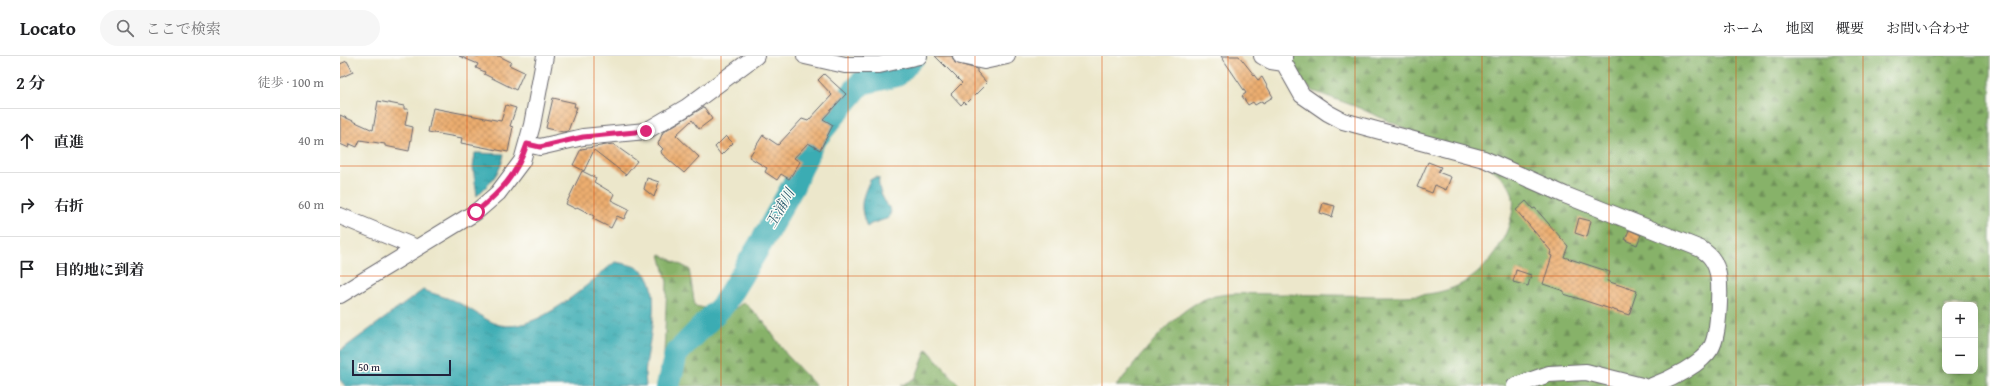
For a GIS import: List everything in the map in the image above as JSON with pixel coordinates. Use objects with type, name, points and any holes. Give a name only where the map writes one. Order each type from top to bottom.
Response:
[{"type":"street","points":[[340,295],[476,212],[498,193],[522,161],[527,144],[545,56]]},
{"type":"street","points":[[527,144],[540,147],[583,137],[646,131],[687,107],[756,56]]},
{"type":"street","points":[[805,56],[846,65],[879,65],[919,56]]},
{"type":"street","points":[[961,56],[984,61],[1006,56]]},
{"type":"street","points":[[1262,56],[1271,61],[1284,59],[1302,95],[1328,113],[1344,121],[1484,159],[1565,195],[1701,249],[1711,257],[1717,269],[1719,318],[1711,348],[1704,357],[1670,379],[1652,386]]},
{"type":"street","points":[[340,216],[417,248]]},
{"type":"street","points":[[1515,386],[1549,374],[1586,372],[1642,386]]},
{"type":"green space","points":[[1293,56],[1990,56],[1990,386],[1116,386],[1148,347],[1174,320],[1187,309],[1201,301],[1215,296],[1239,294],[1411,296],[1445,291],[1465,282],[1481,270],[1499,246],[1508,228],[1513,208],[1513,200],[1509,186],[1499,175],[1485,164],[1357,107],[1313,91],[1303,83],[1294,64]]},
{"type":"green space","points":[[660,254],[689,269],[695,306],[729,313],[744,302],[764,322],[786,354],[816,386],[666,386],[663,379],[667,282]]},
{"type":"green space","points":[[927,349],[960,386],[900,386],[915,379]]},
{"type":"water","points":[[475,153],[504,154],[503,161],[498,172],[477,196],[473,168]]},
{"type":"water","points":[[875,177],[879,178],[880,192],[891,211],[889,218],[871,224],[867,227],[864,220],[862,203],[870,180]]},
{"type":"water","points":[[615,262],[633,266],[642,270],[648,277],[652,286],[653,311],[645,375],[646,386],[345,386],[340,380],[340,351],[423,290],[457,302],[484,318],[500,325],[515,325],[530,322],[561,305]]},
{"type":"building","points":[[459,56],[499,56],[511,62],[509,65],[524,72],[516,90],[484,74],[485,72],[476,68],[478,64]]},
{"type":"building","points":[[935,56],[952,56],[955,63],[977,69],[977,72],[987,83],[966,104],[964,102],[961,105],[951,94],[962,83]]},
{"type":"building","points":[[1221,56],[1239,56],[1258,80],[1262,77],[1273,97],[1263,103],[1262,101],[1255,105],[1253,102],[1248,105],[1242,96],[1246,93]]},
{"type":"building","points":[[347,61],[353,72],[340,78],[340,64]]},
{"type":"building","points":[[824,74],[846,94],[823,119],[833,125],[820,150],[808,143],[794,158],[800,162],[789,179],[781,174],[777,180],[765,172],[767,168],[749,157],[763,135],[778,145],[802,119],[808,121],[832,95],[818,80]]},
{"type":"building","points":[[553,98],[575,103],[574,107],[577,107],[568,131],[563,132],[546,128]]},
{"type":"building","points":[[378,101],[404,106],[404,109],[408,109],[405,125],[413,127],[409,151],[385,146],[385,144],[360,140],[357,147],[350,144],[349,148],[340,144],[340,115],[373,130]]},
{"type":"building","points":[[506,105],[516,108],[510,126],[513,127],[508,152],[461,143],[462,138],[428,132],[433,108],[501,121]]},
{"type":"building","points":[[704,107],[712,119],[699,129],[692,120],[676,135],[699,157],[684,173],[662,154],[661,151],[663,149],[658,144],[663,132]]},
{"type":"building","points":[[726,136],[733,143],[721,155],[715,147]]},
{"type":"building","points":[[613,144],[637,161],[626,175],[594,150],[584,171],[573,165],[581,149]]},
{"type":"building","points":[[1428,162],[1441,167],[1438,172],[1451,177],[1446,190],[1435,185],[1432,193],[1417,187]]},
{"type":"building","points":[[582,171],[596,178],[594,182],[614,194],[611,200],[629,209],[624,219],[617,216],[611,228],[593,219],[594,216],[577,207],[576,209],[566,204]]},
{"type":"building","points":[[647,178],[659,182],[654,197],[644,189]]},
{"type":"building","points":[[1526,201],[1533,209],[1535,208],[1568,246],[1564,257],[1610,272],[1607,281],[1637,291],[1629,315],[1564,294],[1564,291],[1543,284],[1552,256],[1550,255],[1551,251],[1516,210]]},
{"type":"building","points":[[1323,203],[1335,206],[1332,217],[1320,213]]},
{"type":"building","points":[[1579,218],[1591,221],[1587,237],[1575,233]]},
{"type":"building","points":[[1629,230],[1641,235],[1637,245],[1625,240]]},
{"type":"building","points":[[1516,270],[1531,275],[1528,286],[1513,282]]},
{"type":"waterway","name":"玉浦川","points":[[668,386],[676,354],[723,305],[761,243],[793,186],[813,141],[861,83],[897,75],[914,56]]},
{"type":"route","points":[[476,212],[498,193],[515,172],[522,161],[527,144],[540,147],[583,137],[646,131]]}]
